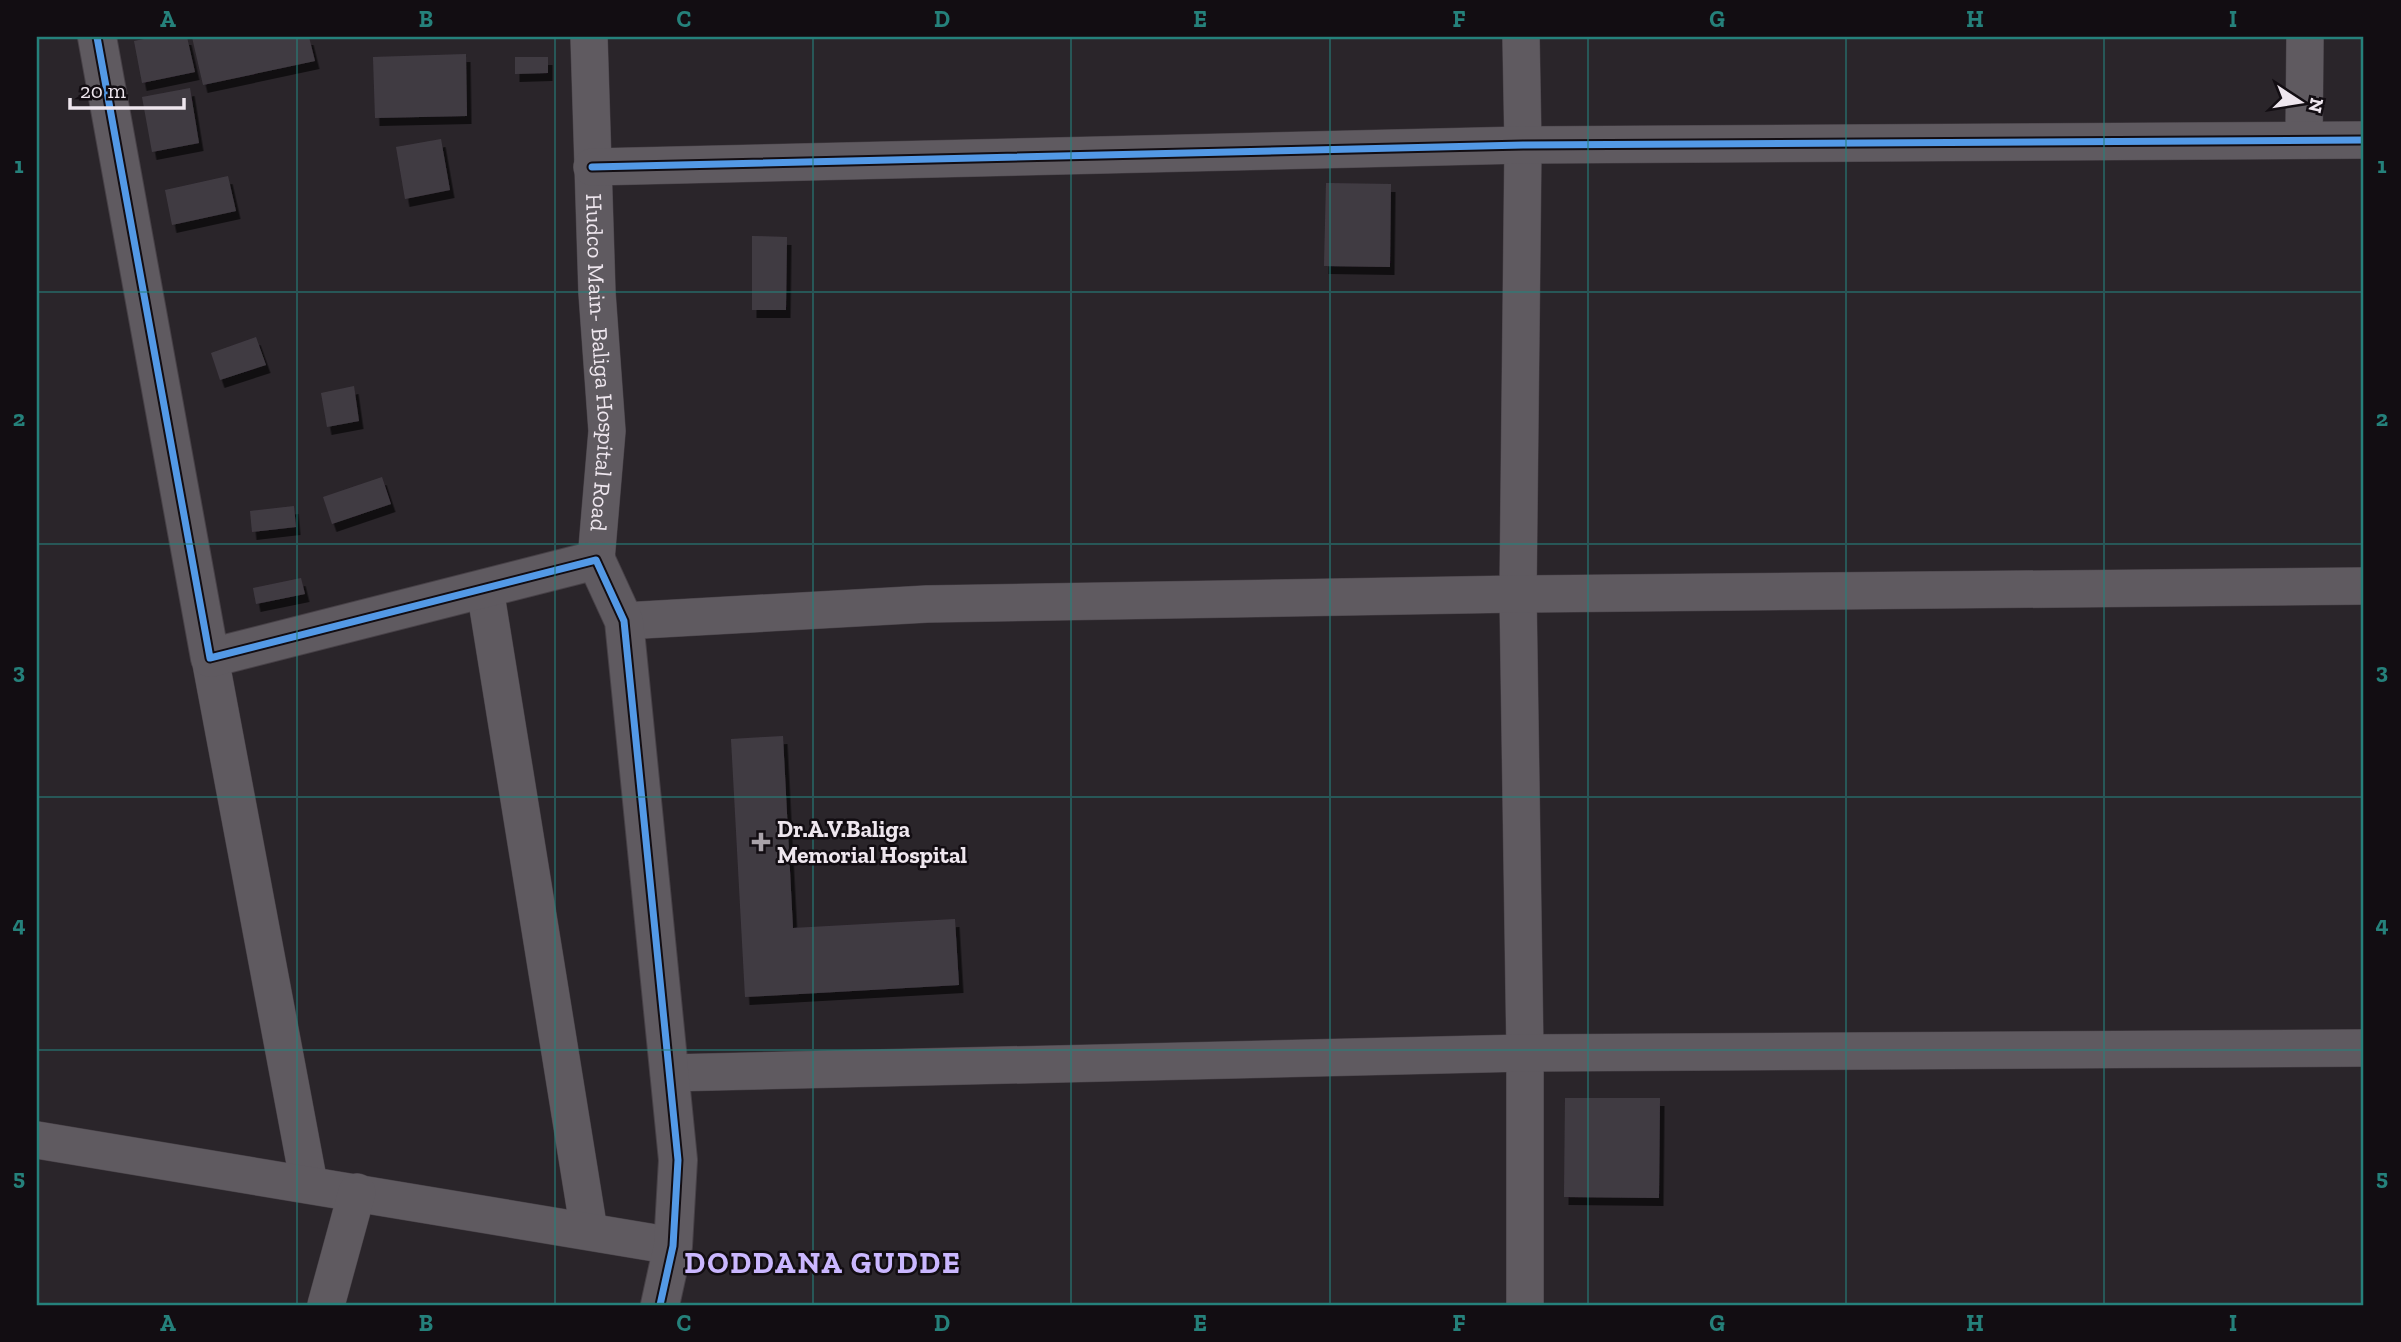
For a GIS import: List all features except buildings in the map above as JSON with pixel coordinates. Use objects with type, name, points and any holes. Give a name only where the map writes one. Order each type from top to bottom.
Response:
[{"type":"street","points":[[97,37],[309,1184]]},
{"type":"street","name":"Hudco Main- Baliga Hospital Road","points":[[589,37],[597,293],[607,431],[597,561]]},
{"type":"street","points":[[1521,37],[1523,145],[1518,594],[1525,1052],[1525,1305]]},
{"type":"street","points":[[2304,140],[2305,37]]},
{"type":"street","points":[[592,167],[1523,145],[2364,140]]},
{"type":"street","points":[[210,658],[597,561],[624,621],[678,1160],[673,1246],[660,1305]]},
{"type":"street","points":[[624,621],[927,604],[1518,594],[2364,586]]},
{"type":"street","points":[[485,589],[589,1231]]},
{"type":"street","points":[[669,1073],[1525,1052],[2364,1048]]},
{"type":"street","points":[[37,1140],[673,1246]]},
{"type":"street","points":[[326,1305],[357,1192]]},
{"type":"cycle path","points":[[97,37],[210,658],[596,560],[624,621],[678,1160],[673,1246],[660,1305]]},
{"type":"cycle path","points":[[592,167],[1523,145],[2364,140]]},
{"type":"place","name":"Dr.A.V.Baliga Memorial Hospital","points":[[761,842]]},
{"type":"district","name":"DODDANA GUDDE","points":[[823,1263]]}]
